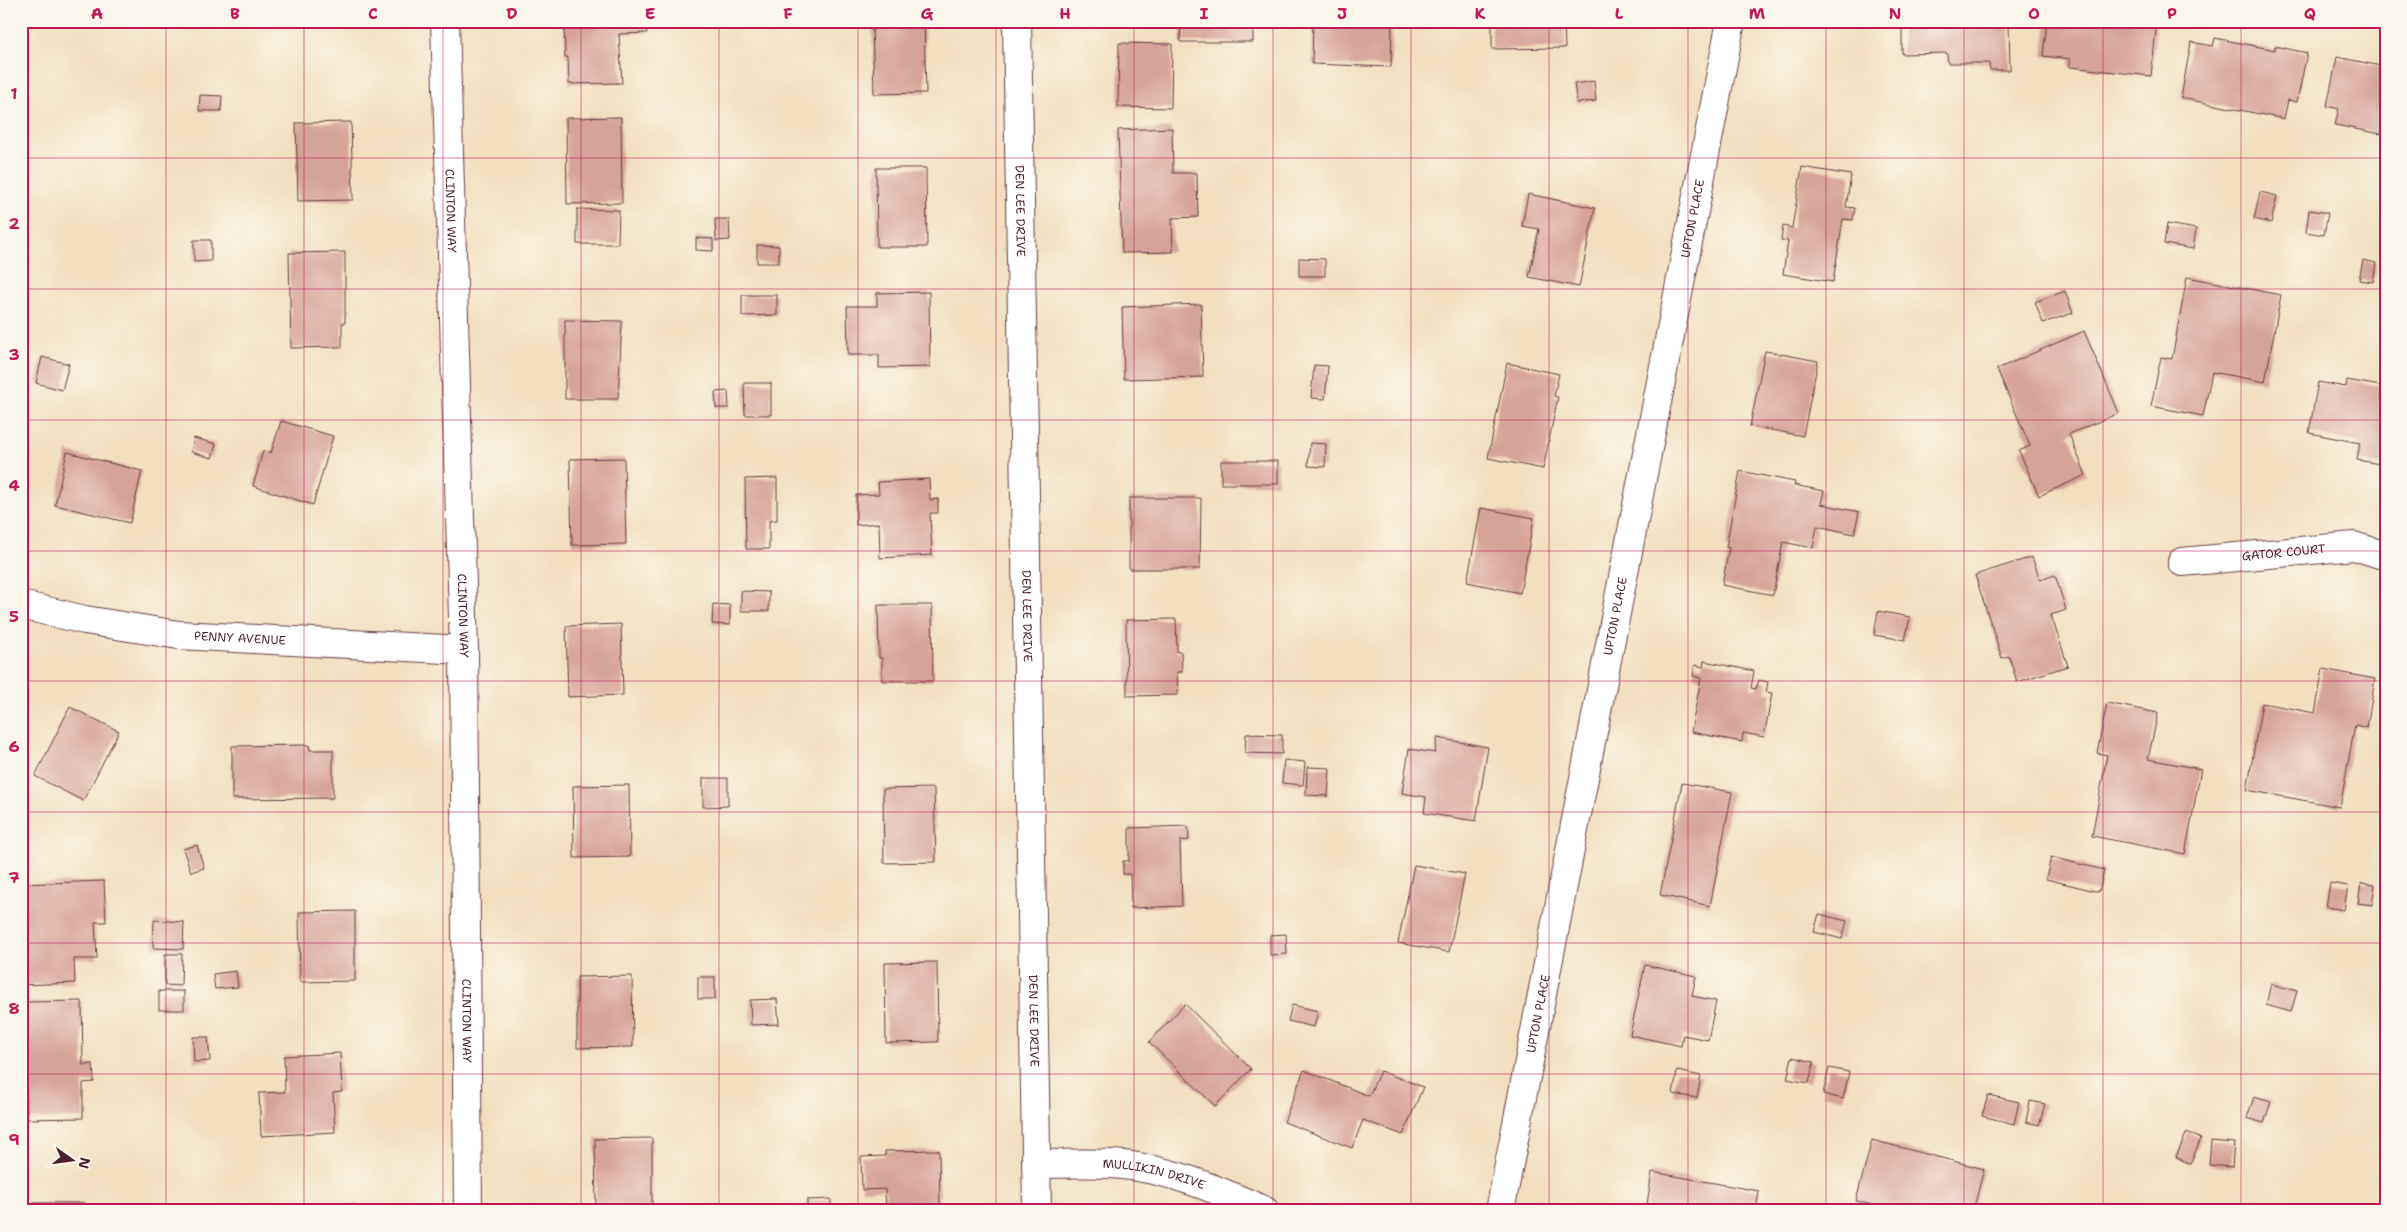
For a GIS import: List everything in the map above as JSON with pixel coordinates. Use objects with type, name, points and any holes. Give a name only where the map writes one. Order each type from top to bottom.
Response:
[{"type":"street","name":"CLINTON WAY","points":[[445,21],[464,650],[468,1211]]},
{"type":"street","name":"DEN LEE DRIVE","points":[[1017,21],[1037,1211]]},
{"type":"street","name":"UPTON PLACE","points":[[1500,1211],[1731,21]]},
{"type":"street","name":"GATOR COURT","points":[[2182,562],[2354,546],[2386,556]]},
{"type":"street","name":"PENNY AVENUE","points":[[21,605],[85,620],[179,635],[464,650]]},
{"type":"street","name":"MULLIKIN DRIVE","points":[[1036,1164],[1110,1164],[1159,1172],[1195,1182],[1265,1211]]},
{"type":"building","points":[[564,21],[646,21],[647,33],[619,34],[622,83],[569,84],[568,57],[565,57]]},
{"type":"building","points":[[924,21],[926,93],[874,94],[872,22]]},
{"type":"building","points":[[1181,21],[1253,21],[1253,42],[1180,42]]},
{"type":"building","points":[[1313,21],[1392,21],[1391,67],[1312,64]]},
{"type":"building","points":[[1492,21],[1564,21],[1565,48],[1492,49]]},
{"type":"building","points":[[1902,21],[2009,21],[2010,70],[1990,70],[1989,63],[1948,63],[1947,53],[1902,54]]},
{"type":"building","points":[[2047,21],[2075,24],[2075,21],[2157,21],[2151,76],[2070,67],[2070,59],[2043,56]]},
{"type":"building","points":[[2215,38],[2275,50],[2275,46],[2307,53],[2297,102],[2288,100],[2284,119],[2181,98],[2191,42],[2213,46]]},
{"type":"building","points":[[1119,43],[1172,44],[1171,108],[1118,107]]},
{"type":"building","points":[[2337,57],[2386,67],[2386,135],[2335,125],[2339,109],[2327,106]]},
{"type":"building","points":[[1594,81],[1596,101],[1577,103],[1574,84]]},
{"type":"building","points":[[200,95],[222,96],[221,111],[199,111]]},
{"type":"building","points":[[621,117],[622,203],[567,204],[566,118]]},
{"type":"building","points":[[351,122],[353,200],[298,201],[296,123]]},
{"type":"building","points":[[1172,128],[1173,173],[1197,173],[1198,217],[1172,218],[1173,252],[1122,253],[1118,130]]},
{"type":"building","points":[[1802,167],[1851,175],[1846,207],[1855,208],[1853,220],[1843,219],[1833,282],[1783,274],[1788,241],[1781,240],[1783,226],[1792,228]]},
{"type":"building","points":[[876,168],[926,168],[927,247],[877,247]]},
{"type":"building","points":[[2260,192],[2277,196],[2271,223],[2254,219]]},
{"type":"building","points":[[1528,194],[1595,208],[1579,287],[1529,277],[1539,229],[1522,226]]},
{"type":"building","points":[[577,209],[619,210],[618,244],[577,244]]},
{"type":"building","points":[[2309,210],[2328,213],[2324,235],[2306,232]]},
{"type":"building","points":[[715,219],[729,219],[730,240],[716,241]]},
{"type":"building","points":[[2167,224],[2196,229],[2193,249],[2164,244]]},
{"type":"building","points":[[696,238],[713,239],[713,251],[696,250]]},
{"type":"building","points":[[194,240],[211,240],[211,261],[194,262]]},
{"type":"building","points":[[757,245],[779,246],[779,263],[757,263]]},
{"type":"building","points":[[345,252],[345,323],[342,323],[342,347],[291,348],[289,253]]},
{"type":"building","points":[[1299,258],[1325,259],[1325,276],[1299,276]]},
{"type":"building","points":[[2363,260],[2376,263],[2373,282],[2359,280]]},
{"type":"building","points":[[2187,277],[2281,295],[2265,382],[2212,372],[2203,416],[2151,406],[2161,357],[2172,359]]},
{"type":"building","points":[[2065,291],[2073,313],[2043,323],[2035,302]]},
{"type":"building","points":[[929,292],[930,367],[879,368],[879,355],[848,355],[847,306],[877,306],[877,293]]},
{"type":"building","points":[[742,295],[777,295],[777,315],[742,316]]},
{"type":"building","points":[[1201,304],[1203,377],[1124,379],[1122,307]]},
{"type":"building","points":[[565,320],[622,321],[618,399],[565,399]]},
{"type":"building","points":[[2084,331],[2119,413],[2069,434],[2086,475],[2039,496],[2019,451],[2030,446],[1997,369]]},
{"type":"building","points":[[1765,351],[1818,361],[1803,436],[1750,426]]},
{"type":"building","points":[[42,357],[69,364],[62,390],[36,383]]},
{"type":"building","points":[[1507,363],[1559,374],[1554,396],[1558,397],[1543,469],[1488,458]]},
{"type":"building","points":[[1314,365],[1328,366],[1325,399],[1311,398]]},
{"type":"building","points":[[2347,380],[2386,387],[2386,465],[2357,460],[2360,443],[2309,433],[2318,382],[2346,387]]},
{"type":"building","points":[[744,383],[771,383],[771,415],[745,415]]},
{"type":"building","points":[[728,391],[729,408],[716,408],[715,392]]},
{"type":"building","points":[[281,421],[333,436],[313,505],[253,486],[263,451],[271,453]]},
{"type":"building","points":[[194,438],[216,444],[212,458],[191,452]]},
{"type":"building","points":[[1310,443],[1326,444],[1325,467],[1308,466]]},
{"type":"building","points":[[67,452],[142,471],[130,523],[55,505]]},
{"type":"building","points":[[624,458],[626,544],[572,545],[570,459]]},
{"type":"building","points":[[1221,461],[1278,461],[1278,484],[1221,484]]},
{"type":"building","points":[[1740,471],[1795,482],[1794,485],[1824,491],[1821,504],[1859,512],[1854,534],[1817,526],[1813,548],[1783,542],[1773,595],[1722,585],[1729,548],[1726,547]]},
{"type":"building","points":[[777,478],[777,520],[769,521],[769,549],[746,549],[745,479]]},
{"type":"building","points":[[929,479],[930,500],[938,499],[938,513],[930,513],[932,555],[880,558],[879,523],[856,525],[856,495],[879,494],[878,482]]},
{"type":"building","points":[[1129,498],[1201,498],[1200,569],[1129,569]]},
{"type":"building","points":[[1481,508],[1534,518],[1520,593],[1467,582]]},
{"type":"building","points":[[2032,557],[2040,580],[2055,575],[2066,610],[2051,615],[2068,666],[2017,682],[2009,656],[2002,658],[1975,575]]},
{"type":"building","points":[[741,591],[769,592],[769,611],[741,611]]},
{"type":"building","points":[[713,604],[730,605],[730,625],[712,624]]},
{"type":"building","points":[[878,605],[932,605],[933,681],[882,681],[882,658],[879,658]]},
{"type":"building","points":[[1878,611],[1910,617],[1905,640],[1874,635]]},
{"type":"building","points":[[1176,619],[1177,652],[1181,652],[1182,672],[1177,672],[1178,695],[1127,696],[1126,620]]},
{"type":"building","points":[[621,624],[623,695],[568,697],[566,626]]},
{"type":"building","points":[[1704,661],[1754,671],[1751,688],[1756,689],[1759,680],[1768,682],[1766,692],[1772,693],[1764,737],[1743,733],[1742,742],[1691,732],[1701,678],[1693,676],[1695,665],[1703,667]]},
{"type":"building","points":[[2323,669],[2375,679],[2367,728],[2355,725],[2340,807],[2247,790],[2262,703],[2315,713]]},
{"type":"building","points":[[2107,703],[2158,713],[2148,759],[2201,769],[2185,854],[2092,836],[2107,755],[2097,753]]},
{"type":"building","points":[[70,707],[119,731],[83,801],[35,776]]},
{"type":"building","points":[[1246,734],[1282,735],[1282,754],[1245,753]]},
{"type":"building","points":[[1437,738],[1488,747],[1476,821],[1424,813],[1426,797],[1402,793],[1409,749],[1435,753]]},
{"type":"building","points":[[309,745],[310,750],[333,750],[333,798],[232,799],[232,746]]},
{"type":"building","points":[[1284,760],[1305,762],[1303,785],[1282,783]]},
{"type":"building","points":[[1307,767],[1330,768],[1328,796],[1306,795]]},
{"type":"building","points":[[703,778],[728,778],[728,806],[703,807]]},
{"type":"building","points":[[1682,783],[1732,792],[1710,906],[1660,895]]},
{"type":"building","points":[[629,785],[630,857],[574,858],[573,786]]},
{"type":"building","points":[[934,788],[936,862],[884,863],[883,789]]},
{"type":"building","points":[[1188,826],[1189,840],[1180,841],[1182,906],[1131,908],[1130,874],[1123,874],[1123,861],[1129,861],[1129,828]]},
{"type":"building","points":[[197,845],[204,868],[191,872],[183,849]]},
{"type":"building","points":[[2051,857],[2104,870],[2099,892],[2046,879]]},
{"type":"building","points":[[1414,865],[1465,874],[1449,952],[1398,943]]},
{"type":"building","points":[[104,881],[106,922],[95,922],[97,959],[74,959],[75,983],[21,985],[21,884]]},
{"type":"building","points":[[2330,883],[2348,886],[2344,910],[2326,907]]},
{"type":"building","points":[[2361,883],[2375,885],[2372,905],[2358,903]]},
{"type":"building","points":[[355,911],[355,981],[300,982],[299,912]]},
{"type":"building","points":[[1819,914],[1847,921],[1842,939],[1814,932]]},
{"type":"building","points":[[154,920],[184,922],[183,949],[153,948]]},
{"type":"building","points":[[1286,934],[1287,954],[1270,955],[1270,935]]},
{"type":"building","points":[[165,954],[182,954],[181,986],[165,985]]},
{"type":"building","points":[[937,962],[938,1042],[886,1043],[885,963]]},
{"type":"building","points":[[1645,965],[1696,976],[1692,996],[1716,1001],[1708,1040],[1683,1035],[1681,1046],[1630,1035]]},
{"type":"building","points":[[236,971],[238,987],[215,989],[213,974]]},
{"type":"building","points":[[632,976],[633,1047],[577,1048],[577,977]]},
{"type":"building","points":[[698,977],[715,977],[715,999],[698,999]]},
{"type":"building","points":[[2271,984],[2297,991],[2291,1012],[2266,1005]]},
{"type":"building","points":[[159,991],[184,991],[184,1010],[159,1010]]},
{"type":"building","points":[[777,999],[779,1024],[751,1025],[750,1000]]},
{"type":"building","points":[[82,1001],[83,1065],[93,1064],[94,1082],[83,1083],[83,1118],[27,1119],[25,1002]]},
{"type":"building","points":[[1185,1004],[1251,1069],[1215,1106],[1149,1042]]},
{"type":"building","points":[[1292,1005],[1318,1011],[1314,1027],[1288,1021]]},
{"type":"building","points":[[193,1037],[208,1037],[210,1061],[194,1062]]},
{"type":"building","points":[[340,1053],[342,1092],[333,1093],[335,1132],[261,1136],[259,1093],[285,1092],[284,1056]]},
{"type":"building","points":[[1792,1057],[1814,1062],[1809,1083],[1787,1079]]},
{"type":"building","points":[[1829,1068],[1849,1072],[1843,1099],[1823,1094]]},
{"type":"building","points":[[1304,1070],[1369,1096],[1380,1071],[1423,1087],[1403,1135],[1363,1120],[1352,1148],[1284,1122]]},
{"type":"building","points":[[1677,1071],[1701,1076],[1697,1098],[1673,1094]]},
{"type":"building","points":[[1988,1095],[2019,1102],[2014,1124],[1982,1116]]},
{"type":"building","points":[[2254,1097],[2271,1102],[2264,1123],[2247,1118]]},
{"type":"building","points":[[2030,1101],[2045,1104],[2039,1125],[2026,1122]]},
{"type":"building","points":[[2187,1132],[2201,1139],[2190,1164],[2176,1157]]},
{"type":"building","points":[[652,1138],[652,1208],[596,1208],[595,1139]]},
{"type":"building","points":[[1872,1140],[1984,1169],[1973,1211],[1876,1211],[1877,1206],[1856,1201]]},
{"type":"building","points":[[2211,1141],[2234,1143],[2232,1167],[2209,1165]]},
{"type":"building","points":[[939,1150],[940,1211],[886,1211],[885,1189],[862,1190],[861,1157],[885,1156],[885,1151]]},
{"type":"building","points":[[1652,1172],[1759,1191],[1756,1211],[1646,1211]]},
{"type":"building","points":[[831,1199],[831,1211],[807,1211],[807,1200]]},
{"type":"building","points":[[29,1203],[84,1203],[84,1208],[116,1208],[116,1211],[29,1211]]},
{"type":"building","points":[[299,1205],[356,1205],[356,1211],[299,1211]]}]
